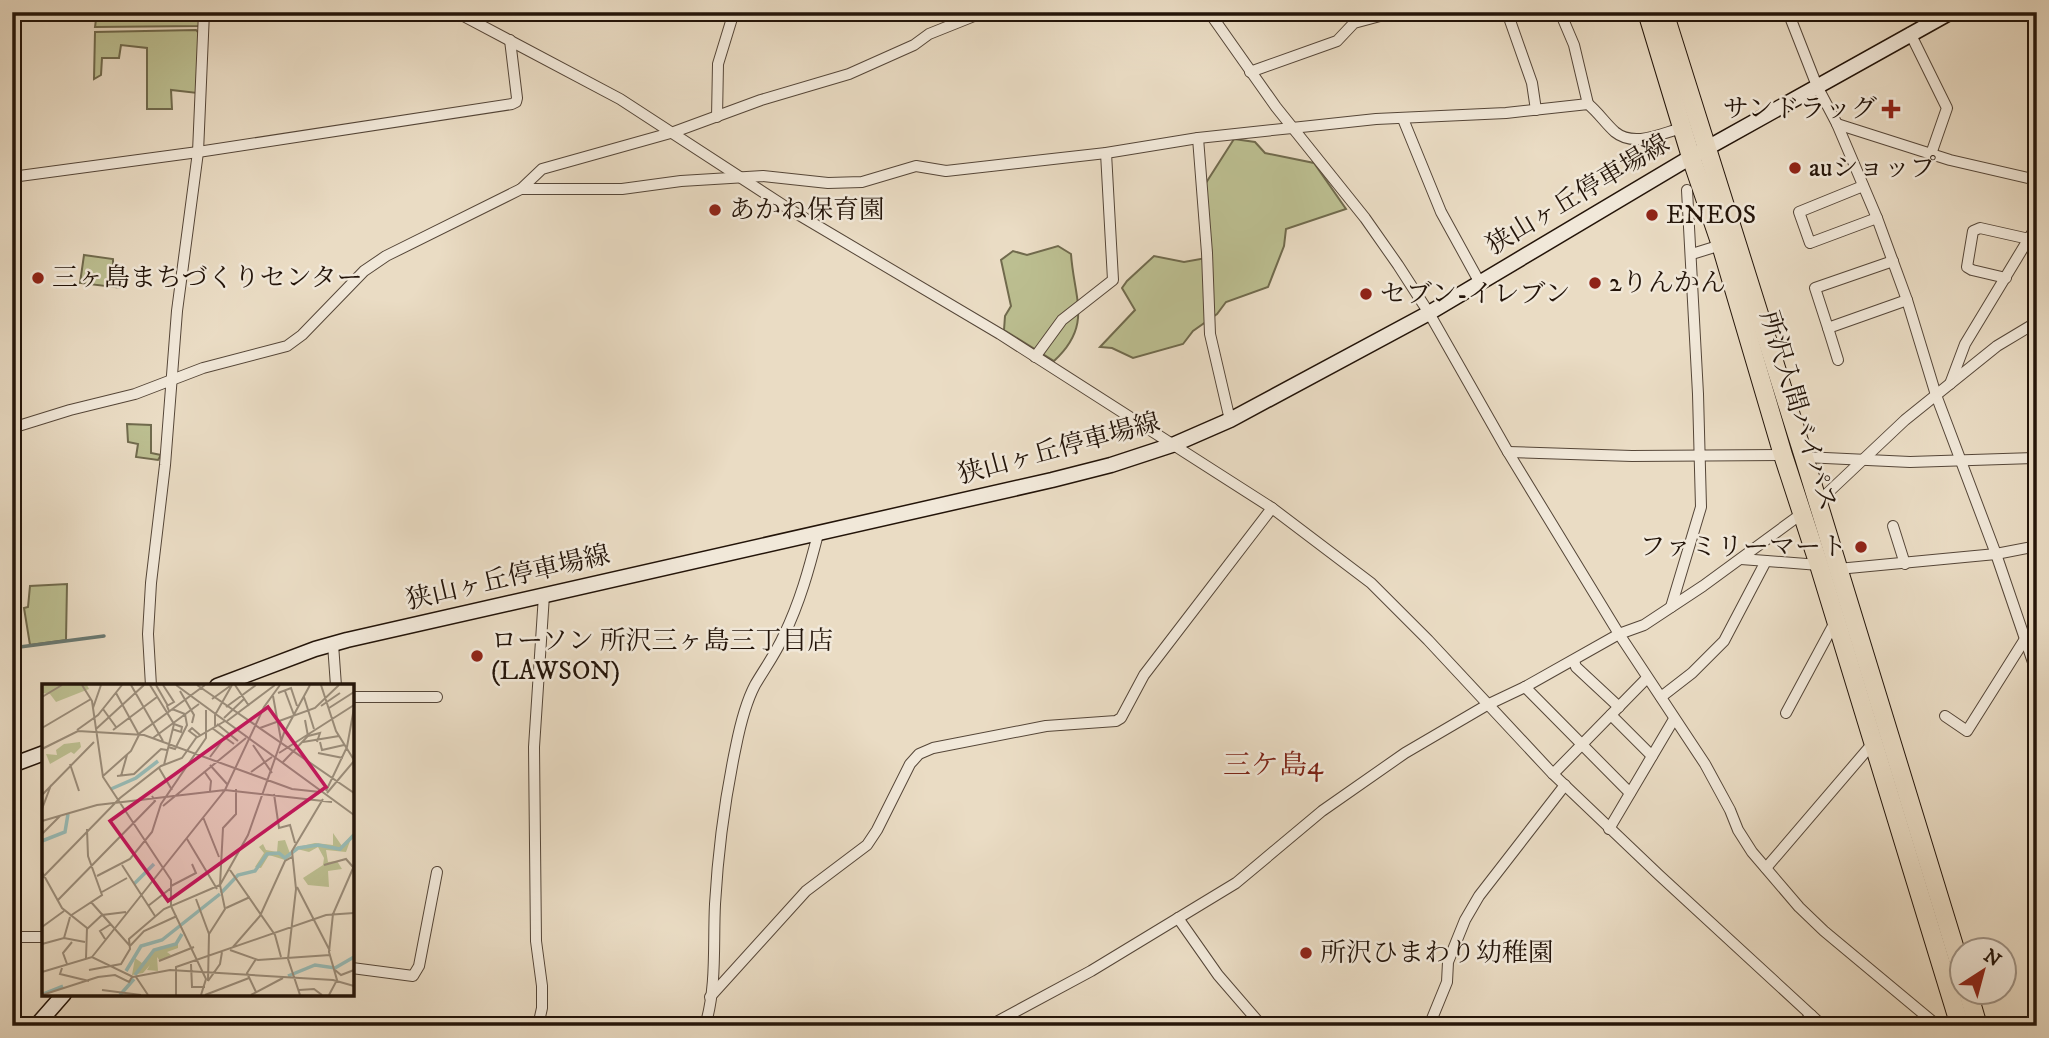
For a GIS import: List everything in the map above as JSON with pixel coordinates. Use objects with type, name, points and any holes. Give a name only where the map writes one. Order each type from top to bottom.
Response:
[{"type":"highway","name":"所沢入間バイパス","points":[[1647,12],[1699,152],[1804,457],[1951,936]]},
{"type":"highway","name":"所沢入間バイパス","points":[[1664,12],[1721,245],[1783,455],[1961,1026]]},
{"type":"highway","points":[[1972,1006],[1978,1026]]},
{"type":"main road","name":"狭山ヶ丘停車場線","points":[[222,684],[332,644],[1076,474],[1175,444],[1230,420],[1429,313],[1699,152],[1951,12]]},
{"type":"main road","points":[[12,765],[42,754]]},
{"type":"main road","points":[[36,1026],[62,996]]},
{"type":"street","points":[[151,684],[148,634],[150,596],[165,465],[170,380],[198,152],[204,12]]},
{"type":"street","points":[[456,12],[620,99],[674,132],[738,177],[1035,357],[1272,508],[1371,583],[1609,829],[1824,1026]]},
{"type":"street","points":[[717,117],[718,64],[733,15],[727,12]]},
{"type":"street","points":[[12,428],[69,410],[135,394],[228,360],[256,356],[287,346],[302,335],[348,286],[386,256],[521,190],[542,169],[674,132],[761,100],[849,74],[914,45],[929,34],[984,12]]},
{"type":"street","points":[[1209,12],[1292,128],[1365,218],[1429,313],[1508,452],[1619,634],[1705,764],[1752,852],[1798,907],[1824,932],[1938,1026]]},
{"type":"street","points":[[1250,72],[1337,41],[1354,23],[1395,12]]},
{"type":"street","points":[[1507,12],[1532,83],[1536,110]]},
{"type":"street","points":[[1560,12],[1574,45],[1588,104],[1624,138],[1653,137],[1675,130]]},
{"type":"street","points":[[1788,12],[1817,86],[1837,124],[1877,218],[1907,300],[1936,395],[1996,554],[2037,674]]},
{"type":"street","points":[[1910,33],[1947,108],[1931,154]]},
{"type":"street","points":[[12,177],[198,152],[512,104],[517,98],[510,40]]},
{"type":"street","points":[[521,190],[622,189],[681,181],[763,176],[828,183],[862,182],[916,166],[946,170],[1376,119],[1403,120],[1588,104]]},
{"type":"street","points":[[1403,120],[1441,212],[1480,283]]},
{"type":"street","points":[[1837,124],[1931,154],[2037,180]]},
{"type":"street","points":[[1198,138],[1210,334],[1230,420]]},
{"type":"street","points":[[1035,357],[1062,320],[1113,280],[1106,153]]},
{"type":"street","points":[[1863,186],[1799,212],[1810,243],[1877,218]]},
{"type":"street","points":[[1671,607],[1701,506],[1692,254],[1687,190]]},
{"type":"street","points":[[1950,384],[1965,344],[2037,225]]},
{"type":"street","points":[[2006,278],[1967,267],[1973,231],[1980,228],[2029,239]]},
{"type":"street","points":[[1692,254],[1721,245]]},
{"type":"street","points":[[1838,360],[1815,288],[1893,261]]},
{"type":"street","points":[[1828,328],[1907,300]]},
{"type":"street","points":[[989,1026],[1064,986],[1236,883],[1322,811],[1420,743],[1619,634],[1644,625],[1671,607],[1818,503],[1905,420],[1997,346],[2037,321]]},
{"type":"street","points":[[1508,452],[1783,455]]},
{"type":"street","points":[[1804,457],[1960,462],[2037,458]]},
{"type":"street","points":[[710,997],[806,891],[867,845],[910,764],[919,754],[933,748],[1022,730],[1116,721],[1121,718],[1144,675],[1272,508]]},
{"type":"street","points":[[1893,526],[1905,564]]},
{"type":"street","points":[[705,1026],[714,966],[717,865],[726,800],[743,714],[754,687],[785,634],[805,586],[818,534]]},
{"type":"street","points":[[1838,569],[1996,554],[2037,546]]},
{"type":"street","points":[[1741,559],[1819,565]]},
{"type":"street","points":[[1661,697],[1692,673],[1724,640],[1766,561]]},
{"type":"street","points":[[538,1026],[542,1008],[542,986],[536,941],[534,747],[544,595]]},
{"type":"street","points":[[1786,713],[1836,620]]},
{"type":"street","points":[[1945,716],[1967,731],[2025,639]]},
{"type":"street","points":[[332,644],[336,684]]},
{"type":"street","points":[[1574,661],[1576,667],[1652,756]]},
{"type":"street","points":[[1553,774],[1647,678]]},
{"type":"street","points":[[1525,687],[1630,793]]},
{"type":"street","points":[[354,697],[437,697]]},
{"type":"street","points":[[1609,829],[1674,719]]},
{"type":"street","points":[[1766,868],[1873,743]]},
{"type":"street","points":[[1429,1026],[1447,982],[1448,962],[1465,920],[1479,896],[1565,785]]},
{"type":"street","points":[[354,968],[413,976],[419,966],[437,872]]},
{"type":"street","points":[[1178,918],[1218,975],[1262,1026]]},
{"type":"street","points":[[12,937],[42,937]]},
{"type":"street","points":[[1801,1026],[1811,1015]]},
{"type":"green space","points":[[97,12],[200,12],[200,26],[95,27]]},
{"type":"green space","points":[[196,30],[199,33],[197,93],[171,90],[172,109],[147,109],[147,48],[121,45],[119,58],[102,58],[101,75],[94,79],[95,32]]},
{"type":"green space","points":[[1234,139],[1255,142],[1265,153],[1314,163],[1346,209],[1286,229],[1284,246],[1268,287],[1226,302],[1217,314],[1193,331],[1183,344],[1133,358],[1112,348],[1100,347],[1135,310],[1122,288],[1154,256],[1184,262],[1212,257],[1204,186]]},
{"type":"green space","points":[[1058,246],[1071,254],[1078,311],[1074,335],[1054,361],[1004,330],[1005,316],[1011,306],[1001,260],[1013,251],[1027,255]]},
{"type":"green space","points":[[84,255],[113,259],[113,280],[123,281],[122,288],[80,283]]},
{"type":"green space","points":[[127,424],[151,425],[151,453],[161,455],[158,460],[136,457],[138,444],[128,442]]},
{"type":"green space","points":[[67,584],[66,640],[30,645],[24,608],[28,607],[30,586]]},
{"type":"waterway","points":[[12,648],[104,636]]},
{"type":"place","name":"サンドラッグ","points":[[1891,109]]},
{"type":"place","name":"auショップ","points":[[1795,168]]},
{"type":"place","name":"あかね保育園","points":[[715,210]]},
{"type":"place","name":"ENEOS","points":[[1652,215]]},
{"type":"place","name":"三ヶ島まちづくりセンター","points":[[38,278]]},
{"type":"place","name":"2りんかん","points":[[1595,283]]},
{"type":"place","name":"セブン-イレブン","points":[[1366,294]]},
{"type":"place","name":"ファミリーマート","points":[[1861,547]]},
{"type":"place","name":"ローソン 所沢三ヶ島三丁目店 (LAWSON)","points":[[477,656]]},
{"type":"place","name":"所沢ひまわり幼稚園","points":[[1306,953]]},
{"type":"district","name":"三ケ島4","points":[[1273,765]]}]
